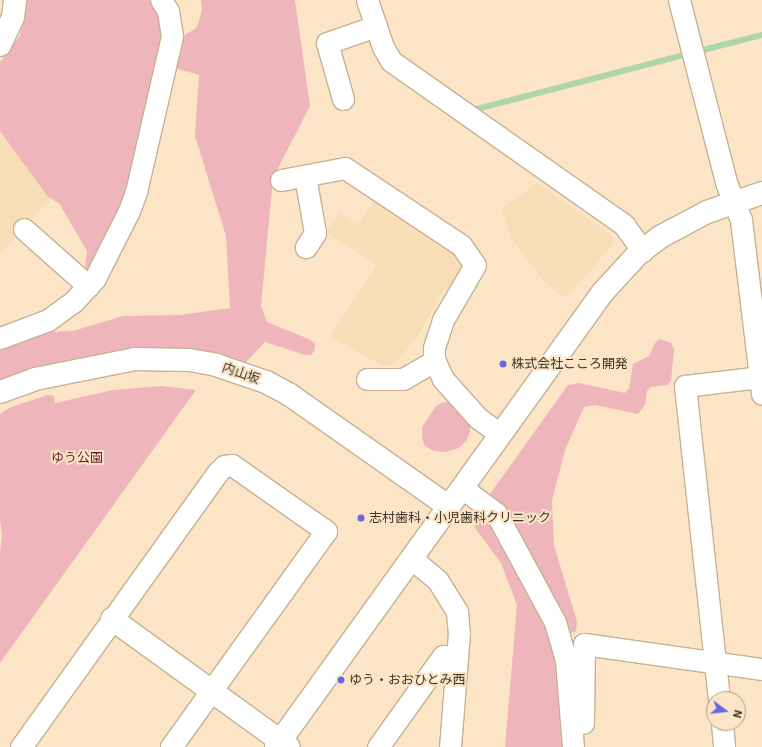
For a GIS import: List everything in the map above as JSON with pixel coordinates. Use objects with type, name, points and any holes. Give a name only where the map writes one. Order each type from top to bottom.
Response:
[{"type":"street","points":[[0,45],[13,17],[15,0]]},
{"type":"street","points":[[0,338],[61,313],[88,286],[106,256],[136,192],[172,36],[168,11],[161,0]]},
{"type":"street","points":[[367,0],[386,54],[398,67],[624,225],[643,251]]},
{"type":"street","points":[[679,0],[727,185],[741,220],[761,385],[686,386],[718,691]]},
{"type":"street","points":[[343,99],[326,43],[376,26]]},
{"type":"street","points":[[281,180],[345,168],[461,245],[475,265],[443,320],[434,348],[434,362],[443,379],[478,418],[500,434]]},
{"type":"street","points":[[305,176],[315,233],[306,247]]},
{"type":"street","points":[[112,619],[282,745],[411,558],[603,292],[643,251],[683,224],[734,202],[762,193]]},
{"type":"street","points":[[24,229],[88,286]]},
{"type":"street","name":"内山坂","points":[[0,392],[35,379],[135,359],[189,360],[216,365],[266,382],[290,395],[448,506]]},
{"type":"street","points":[[366,379],[403,379],[434,362]]},
{"type":"street","points":[[20,747],[218,472],[224,466],[232,465],[239,468],[326,531],[171,747]]},
{"type":"street","points":[[462,488],[496,513],[555,622],[566,660],[573,747]]},
{"type":"street","points":[[411,558],[429,571],[453,603],[459,623],[450,747]]},
{"type":"street","points":[[583,747],[584,644],[762,669]]},
{"type":"street","points":[[378,747],[443,656],[457,657]]},
{"type":"street","points":[[723,731],[724,747]]},
{"type":"shaded area","points":[[0,131],[50,198],[0,254]]},
{"type":"shaded area","points":[[537,183],[612,235],[614,243],[569,295],[561,296],[541,278],[511,238],[501,209]]},
{"type":"shaded area","points":[[376,197],[456,250],[467,266],[450,294],[444,289],[422,329],[396,364],[382,366],[330,336],[377,265],[326,232],[339,213],[358,225]]},
{"type":"green space","points":[[27,0],[152,0],[165,24],[129,190],[89,270],[85,267],[87,251],[59,203],[48,197],[0,131],[0,62],[19,37],[25,20]]},
{"type":"green space","points":[[201,0],[295,0],[310,106],[273,178],[261,306],[267,322],[311,340],[315,344],[315,350],[311,355],[305,355],[265,342],[246,362],[190,350],[134,348],[32,369],[0,380],[0,345],[44,332],[73,331],[123,316],[180,315],[230,308],[226,236],[195,136],[199,75],[172,67],[179,38],[195,29],[198,24],[202,10]]},
{"type":"green space","points":[[660,339],[671,343],[674,349],[671,381],[667,385],[651,387],[647,391],[645,405],[638,414],[595,405],[584,407],[565,450],[552,501],[554,545],[577,622],[576,632],[568,633],[490,494],[568,385],[579,383],[625,393],[629,388],[633,364],[649,356],[655,343]]},
{"type":"green space","name":"ゆう公園","points":[[161,386],[196,390],[0,663],[0,554],[2,535],[0,520],[0,414],[11,407],[48,395],[54,396],[55,403],[113,390]]},
{"type":"green space","points":[[444,402],[452,403],[470,423],[470,431],[467,440],[459,448],[445,452],[434,451],[425,446],[422,438],[422,427],[436,406]]},
{"type":"green space","points":[[482,512],[487,514],[555,642],[566,747],[505,747],[517,605],[501,563],[475,528],[473,521],[476,514]]},
{"type":"waterway","points":[[703,50],[762,35]]},
{"type":"waterway","points":[[477,109],[681,56]]},
{"type":"place","name":"株式会社こころ開発","points":[[503,364]]},
{"type":"place","name":"志村歯科・小児歯科クリニック","points":[[361,518]]},
{"type":"place","name":"ゆう・おおひとみ西","points":[[341,680]]}]
